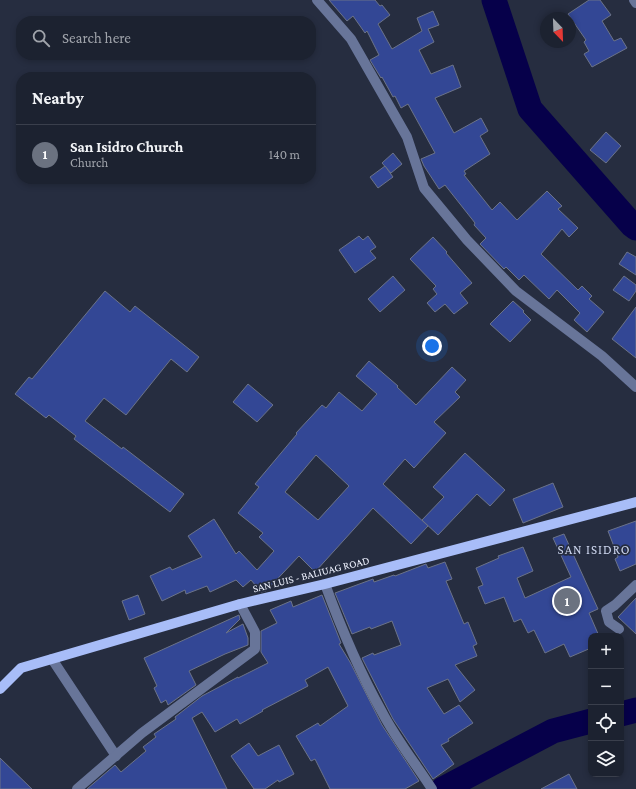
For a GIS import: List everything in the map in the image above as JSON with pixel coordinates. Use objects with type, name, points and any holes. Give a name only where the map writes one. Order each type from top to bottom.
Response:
[{"type":"main road","name":"SAN LUIS - BALIUAG ROAD","points":[[0,689],[21,668],[240,604],[325,584],[636,502]]},
{"type":"street","points":[[317,0],[351,39],[407,137],[424,188],[467,240],[516,291],[602,356],[636,386]]},
{"type":"street","points":[[325,584],[365,682],[391,727],[429,786]]},
{"type":"street","points":[[620,630],[609,622],[606,611],[615,605],[636,585]]},
{"type":"street","points":[[77,789],[142,733],[235,662],[255,649],[255,632],[240,604]]},
{"type":"street","points":[[52,659],[116,756]]},
{"type":"building","points":[[329,0],[375,0],[380,6],[382,5],[390,15],[378,24],[392,49],[422,31],[417,18],[433,11],[439,25],[428,29],[434,42],[419,50],[431,74],[453,65],[461,87],[435,98],[454,133],[481,118],[488,131],[480,136],[490,154],[464,171],[466,174],[464,175],[492,210],[500,202],[517,220],[547,191],[562,206],[558,209],[578,228],[569,237],[562,229],[541,254],[578,290],[582,286],[592,296],[589,299],[604,312],[587,332],[574,320],[580,313],[557,290],[549,299],[524,275],[519,280],[506,267],[504,269],[480,244],[486,238],[474,225],[475,223],[445,185],[439,189],[424,166],[421,159],[435,153],[408,104],[401,108],[395,96],[393,97],[382,77],[381,78],[370,60],[379,55],[367,31],[365,33],[353,16],[347,21]]},
{"type":"building","points":[[589,0],[600,0],[611,15],[602,21],[614,41],[621,38],[627,48],[592,67],[584,54],[589,51],[584,42],[586,40],[576,26],[576,12],[571,12]]},
{"type":"building","points":[[606,132],[621,146],[606,163],[590,150]]},
{"type":"building","points":[[393,153],[402,164],[391,173],[382,163]]},
{"type":"building","points":[[385,166],[393,177],[378,188],[370,177]]},
{"type":"building","points":[[359,236],[363,240],[368,236],[376,247],[370,251],[376,258],[355,273],[339,250]]},
{"type":"building","points":[[433,237],[472,283],[460,293],[468,303],[454,314],[445,304],[435,312],[427,303],[437,294],[433,289],[436,286],[410,259]]},
{"type":"building","points":[[627,252],[636,257],[636,275],[619,264]]},
{"type":"building","points":[[393,276],[405,290],[380,312],[368,299]]},
{"type":"building","points":[[624,276],[636,285],[636,291],[629,301],[613,290]]},
{"type":"building","points":[[105,291],[130,312],[135,306],[199,357],[187,372],[171,359],[126,415],[104,398],[85,421],[122,449],[123,447],[184,494],[170,512],[74,439],[76,436],[49,415],[46,418],[15,394],[29,377],[32,379]]},
{"type":"building","points":[[513,301],[531,320],[510,342],[490,324]]},
{"type":"building","points":[[636,307],[636,358],[612,339]]},
{"type":"building","points":[[369,361],[398,386],[397,387],[416,405],[452,367],[466,380],[455,392],[460,397],[434,422],[446,433],[414,468],[405,459],[383,484],[428,526],[411,544],[373,508],[315,572],[299,556],[266,591],[261,592],[251,580],[243,587],[236,580],[210,592],[207,586],[186,594],[185,590],[162,601],[150,576],[170,567],[172,570],[202,557],[188,536],[214,519],[236,554],[239,551],[257,570],[274,551],[259,537],[263,533],[238,513],[259,487],[255,484],[297,434],[296,433],[322,405],[326,408],[339,392],[362,411],[377,394],[356,376]],"holes":[[[316,455],[349,486],[318,520],[285,492]]]},
{"type":"building","points":[[248,384],[273,405],[257,422],[233,402]]},
{"type":"building","points":[[465,453],[505,490],[490,506],[477,494],[438,535],[422,520],[444,497],[433,487]]},
{"type":"building","points":[[553,483],[563,507],[523,523],[513,499]]},
{"type":"building","points":[[636,521],[636,564],[620,571],[615,559],[618,557],[608,531]]},
{"type":"building","points":[[564,534],[598,609],[589,613],[598,633],[588,633],[588,649],[570,657],[564,644],[545,653],[534,630],[528,633],[521,619],[514,622],[504,597],[485,604],[478,587],[483,585],[476,568],[499,558],[498,556],[523,547],[533,571],[517,578],[525,598],[571,577],[553,538]]},
{"type":"building","points":[[445,562],[452,579],[446,581],[464,624],[468,622],[477,644],[473,646],[477,656],[455,665],[475,690],[460,702],[448,679],[427,688],[444,714],[459,705],[473,723],[448,739],[449,741],[441,745],[454,764],[433,779],[393,719],[362,658],[373,653],[374,655],[401,645],[392,621],[352,634],[335,593],[373,579],[374,582],[394,575],[395,576],[426,564],[428,568]]},
{"type":"building","points":[[138,595],[145,614],[129,620],[122,601]]},
{"type":"building","points":[[322,595],[341,643],[339,644],[350,662],[382,725],[419,781],[405,789],[330,789],[315,759],[311,761],[296,736],[318,723],[320,726],[348,706],[328,667],[305,680],[308,686],[262,710],[263,711],[240,724],[237,719],[215,732],[202,712],[192,718],[227,789],[87,789],[115,765],[121,772],[146,751],[143,747],[156,737],[154,734],[176,719],[175,717],[202,696],[268,663],[261,652],[261,631],[277,623],[270,610],[291,601],[293,607]]},
{"type":"building","points":[[636,598],[636,634],[618,617]]},
{"type":"building","points":[[239,615],[240,619],[226,633],[243,624],[248,638],[248,645],[189,671],[196,685],[168,705],[166,700],[161,703],[154,688],[157,686],[144,658]]},
{"type":"building","points":[[249,743],[258,756],[279,745],[294,774],[279,782],[278,780],[265,789],[254,789],[231,756]]},
{"type":"building","points":[[0,758],[32,789],[0,789]]},
{"type":"building","points":[[569,774],[577,789],[541,789]]},
{"type":"waterway","points":[[494,0],[530,109],[636,228]]},
{"type":"waterway","points":[[624,713],[636,710]]},
{"type":"waterway","points":[[443,789],[553,731],[588,722]]},
{"type":"place","name":"San Isidro Church","points":[[567,601]]},
{"type":"district","name":"SAN ISIDRO","points":[[594,549]]}]
